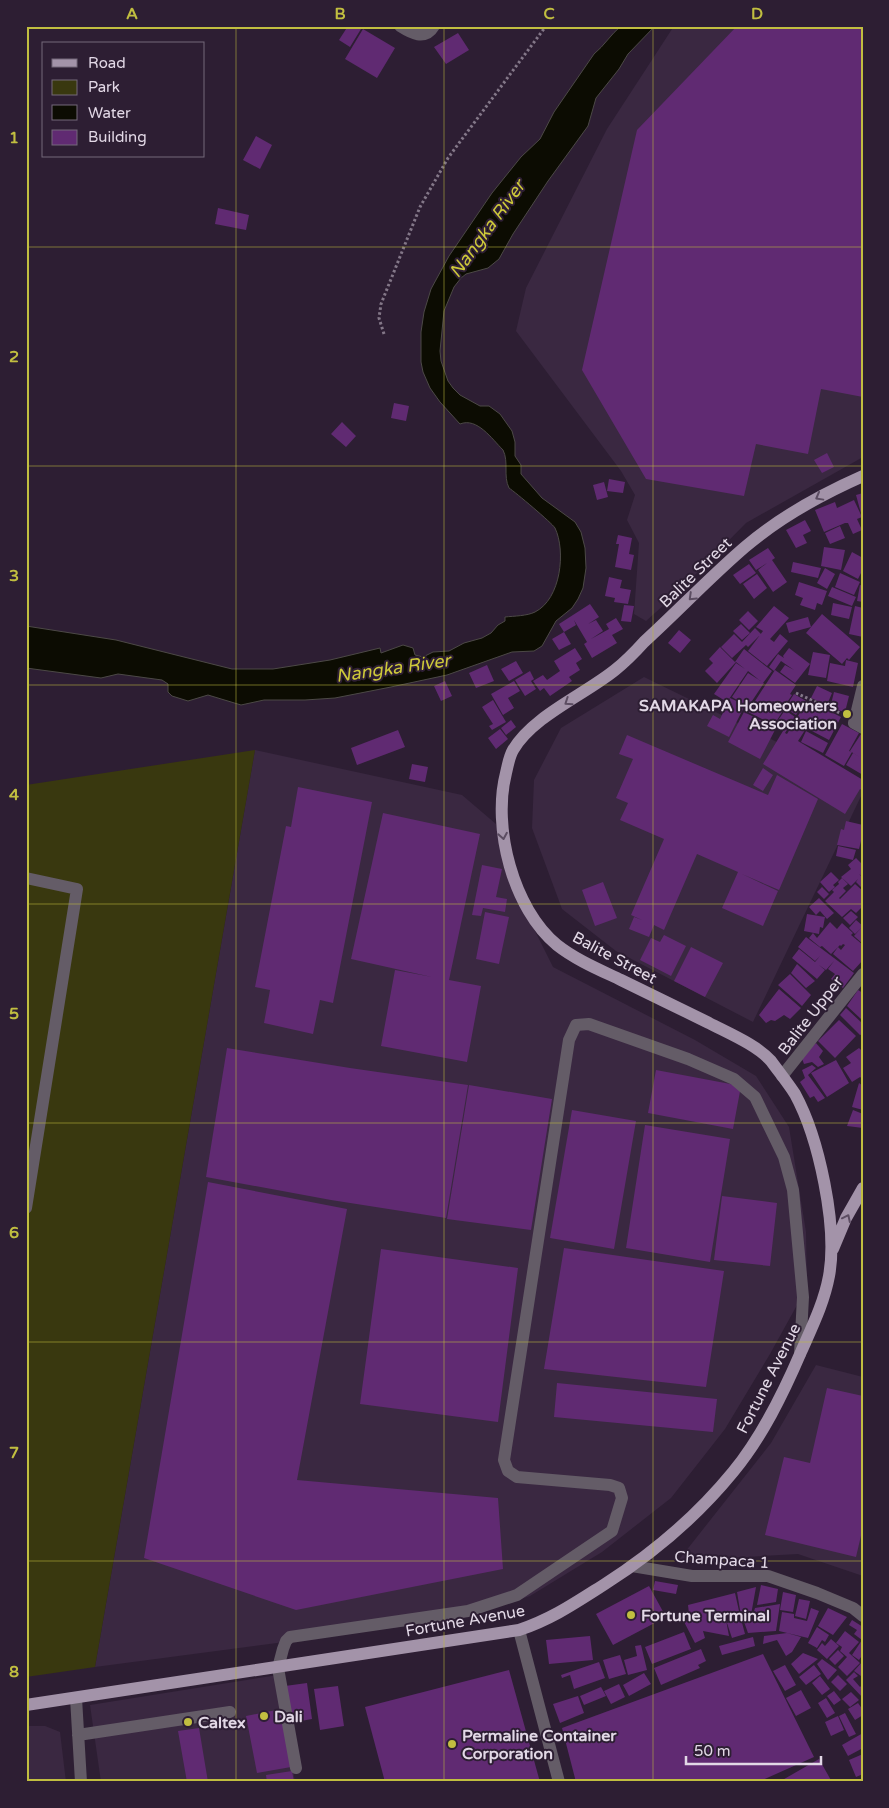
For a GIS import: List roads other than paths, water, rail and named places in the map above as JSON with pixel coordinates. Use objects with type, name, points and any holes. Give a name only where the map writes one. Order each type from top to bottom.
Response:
[{"type":"main road","name":"Balite Street","points":[[833,1249],[819,1162],[807,1123],[795,1095],[782,1076],[766,1056],[734,1036],[587,964],[557,945],[535,922],[518,888],[506,854],[501,823],[502,788],[511,754],[523,736],[616,670],[743,548],[783,517],[863,476]]},
{"type":"main road","points":[[833,1249],[846,1218],[863,1188]]},
{"type":"main road","name":"Fortune Avenue","points":[[26,1705],[519,1630],[559,1614],[632,1566],[701,1507],[733,1472],[754,1444],[800,1356],[824,1297],[833,1249]]},
{"type":"street","points":[[400,26],[413,34],[423,35],[432,30],[434,26]]},
{"type":"street","points":[[858,726],[863,686]]},
{"type":"street","points":[[26,878],[78,889],[26,1208]]},
{"type":"street","name":"Balite Upper","points":[[782,1076],[863,974]]},
{"type":"street","points":[[296,1768],[278,1668],[283,1649],[290,1636],[468,1611],[516,1595],[612,1531],[622,1498],[619,1488],[610,1485],[517,1477],[508,1471],[504,1460],[569,1040],[576,1025],[589,1024],[688,1059],[734,1079],[755,1098],[784,1157],[793,1190],[803,1297],[800,1356]]},
{"type":"street","name":"Champaca 1","points":[[632,1566],[692,1576],[768,1576],[854,1608],[863,1616]]},
{"type":"street","points":[[519,1630],[559,1782]]},
{"type":"street","points":[[76,1698],[80,1782]]},
{"type":"street","points":[[78,1735],[230,1712]]},
{"type":"water","name":"Nangka River","points":[[621,26],[655,26],[628,54],[619,69],[596,98],[588,126],[548,181],[499,259],[488,268],[466,274],[461,278],[454,287],[444,311],[440,351],[441,361],[448,381],[460,395],[480,406],[489,406],[500,414],[512,431],[515,442],[515,456],[521,465],[521,474],[542,498],[575,522],[581,532],[585,548],[586,568],[583,588],[572,608],[556,621],[542,646],[534,651],[512,652],[447,675],[335,698],[264,700],[241,705],[208,695],[188,701],[172,696],[168,692],[168,684],[162,680],[118,674],[101,678],[26,668],[26,626],[116,640],[232,669],[273,669],[330,660],[380,648],[381,653],[403,645],[413,648],[415,655],[423,657],[433,652],[449,651],[491,633],[498,625],[505,621],[505,617],[532,613],[544,606],[551,597],[559,574],[560,549],[555,528],[509,488],[506,479],[506,459],[503,450],[478,426],[466,423],[460,424],[430,388],[421,362],[421,332],[424,312],[431,289],[449,256],[492,193],[521,157],[540,139],[554,112],[594,54]]},
{"type":"place","name":"SAMAKAPA Homeowners Association","points":[[847,714]]},
{"type":"place","name":"Fortune Terminal","points":[[631,1615]]},
{"type":"place","name":"Dali","points":[[264,1716]]},
{"type":"place","name":"Caltex","points":[[188,1722]]},
{"type":"place","name":"Permaline Container Corporation","points":[[452,1744]]}]
